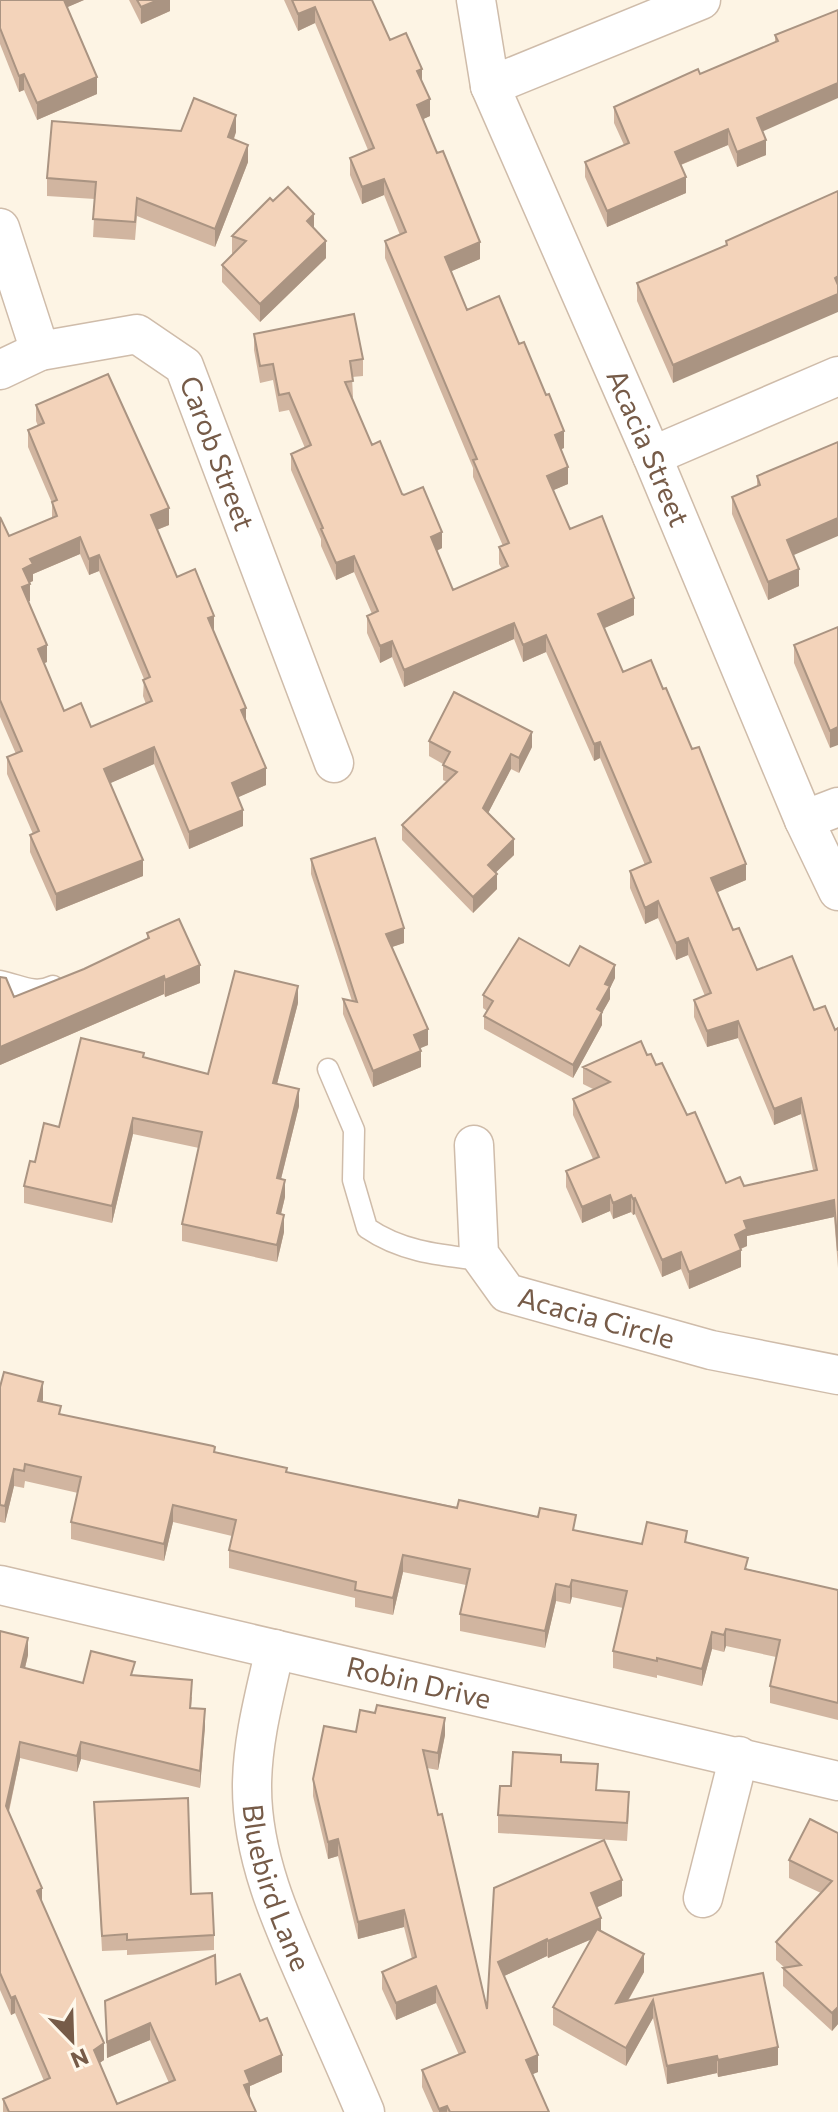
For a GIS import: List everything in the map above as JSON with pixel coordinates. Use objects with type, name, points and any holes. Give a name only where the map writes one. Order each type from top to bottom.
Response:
[{"type":"street","name":"Acacia Street","points":[[476,0],[490,86],[652,456],[821,814],[838,891]]},
{"type":"street","points":[[490,86],[701,0]]},
{"type":"street","points":[[0,228],[40,351]]},
{"type":"street","name":"Carob Street","points":[[0,370],[40,351],[137,334],[184,366],[334,763]]},
{"type":"street","points":[[652,456],[838,376]]},
{"type":"street","points":[[474,1145],[479,1254],[482,1260]]},
{"type":"street","name":"Acacia Circle","points":[[482,1260],[507,1293],[711,1350],[838,1375]]},
{"type":"street","name":"Robin Drive","points":[[0,1585],[838,1781]]},
{"type":"street","name":"Bluebird Lane","points":[[275,1649],[254,1747],[252,1788],[255,1827],[266,1876],[284,1928],[365,2112]]},
{"type":"street","points":[[703,1898],[739,1756]]},
{"type":"lane","points":[[0,981],[31,991],[46,989],[74,976]]},
{"type":"lane","points":[[328,1069],[354,1130],[353,1180],[367,1228],[387,1242],[425,1254],[482,1260]]},
{"type":"building","points":[[0,0],[64,0],[97,77],[37,103],[24,74],[19,76],[0,28]]},
{"type":"building","points":[[137,0],[158,0],[141,7]]},
{"type":"building","points":[[292,0],[372,0],[390,40],[406,33],[422,69],[417,71],[430,99],[417,105],[437,153],[443,151],[480,242],[445,257],[467,310],[499,296],[519,344],[524,342],[546,395],[549,394],[564,431],[555,435],[568,467],[547,476],[570,529],[602,516],[634,598],[598,614],[623,672],[651,660],[692,749],[699,747],[746,864],[711,878],[733,930],[739,928],[757,970],[792,956],[814,1010],[825,1006],[835,1030],[838,1028],[838,1251],[834,1200],[744,1221],[747,1229],[735,1235],[741,1250],[689,1272],[681,1252],[662,1260],[635,1198],[631,1195],[613,1203],[610,1195],[582,1207],[566,1171],[599,1157],[573,1099],[610,1082],[583,1067],[641,1041],[656,1065],[662,1063],[687,1115],[695,1112],[726,1183],[740,1177],[744,1186],[817,1170],[801,1098],[774,1109],[738,1021],[707,1031],[694,1000],[711,993],[688,938],[676,943],[658,901],[645,908],[630,871],[651,862],[600,742],[594,744],[546,635],[523,645],[514,623],[404,670],[392,641],[380,646],[367,616],[378,611],[354,556],[336,563],[291,454],[311,445],[289,393],[279,395],[273,364],[260,366],[254,334],[354,314],[363,359],[350,361],[353,381],[345,382],[372,445],[380,441],[402,494],[423,487],[442,532],[431,537],[453,590],[508,566],[499,547],[509,543],[385,241],[406,232],[384,179],[362,187],[350,158],[374,148],[315,7],[298,14]]},
{"type":"building","points":[[838,10],[838,83],[757,118],[766,140],[737,152],[728,129],[675,152],[686,177],[607,211],[585,162],[629,143],[614,107],[698,69],[700,74],[778,41],[775,35]]},
{"type":"building","points":[[194,98],[236,115],[228,137],[248,145],[215,229],[137,198],[135,222],[93,219],[96,182],[47,178],[52,121],[181,131]]},
{"type":"building","points":[[288,187],[314,214],[307,221],[326,241],[260,304],[222,265],[246,241],[232,236],[270,198],[273,201]]},
{"type":"building","points":[[838,191],[838,276],[835,278],[838,294],[673,365],[637,283],[727,245],[726,241]]},
{"type":"building","points":[[108,374],[169,508],[151,515],[177,577],[195,569],[214,616],[208,618],[246,708],[241,710],[266,768],[232,783],[243,810],[189,832],[154,747],[104,769],[143,860],[56,894],[30,835],[39,831],[7,757],[22,751],[0,700],[0,517],[9,536],[57,516],[52,502],[57,500],[28,430],[44,423],[36,405]],"holes":[[[80,537],[89,559],[99,555],[150,677],[143,680],[152,701],[91,727],[81,703],[64,711],[38,649],[47,645],[22,587],[30,584],[23,569],[33,564],[30,559]]]},
{"type":"building","points":[[838,442],[838,518],[787,540],[799,569],[768,582],[732,497],[760,485],[757,476]]},
{"type":"building","points":[[838,627],[838,727],[830,731],[794,645]]},
{"type":"building","points":[[454,692],[532,732],[519,758],[511,754],[483,808],[514,839],[488,865],[497,874],[473,897],[402,825],[457,772],[443,765],[450,752],[429,741]]},
{"type":"building","points":[[375,838],[404,928],[386,934],[428,1029],[414,1035],[421,1051],[373,1071],[343,999],[357,1002],[311,859]]},
{"type":"building","points":[[179,919],[200,965],[165,980],[164,976],[0,1047],[0,977],[6,978],[14,997],[84,969],[149,938],[147,933]]},
{"type":"building","points":[[519,938],[569,966],[580,946],[615,965],[605,984],[610,986],[597,1009],[602,1012],[573,1065],[484,1016],[493,1001],[483,995]]},
{"type":"building","points":[[235,971],[298,986],[273,1083],[299,1089],[277,1178],[285,1180],[277,1213],[284,1215],[277,1245],[182,1224],[202,1132],[133,1118],[112,1206],[24,1186],[30,1161],[35,1162],[44,1123],[59,1127],[81,1038],[144,1053],[143,1057],[208,1074]]},
{"type":"building","points":[[4,1372],[43,1382],[38,1401],[61,1406],[59,1414],[213,1446],[214,1452],[287,1468],[286,1472],[457,1508],[459,1500],[538,1517],[540,1508],[576,1515],[573,1530],[642,1544],[647,1522],[687,1531],[685,1542],[748,1558],[745,1569],[838,1590],[838,1703],[770,1686],[780,1640],[726,1629],[724,1635],[712,1632],[702,1669],[613,1651],[627,1591],[572,1580],[570,1587],[556,1584],[545,1631],[460,1614],[470,1569],[403,1555],[393,1598],[355,1590],[356,1582],[229,1550],[236,1520],[173,1505],[164,1544],[71,1522],[81,1477],[25,1464],[24,1471],[14,1469],[5,1506],[0,1505],[0,1387]]},
{"type":"building","points":[[0,1631],[28,1638],[21,1667],[83,1683],[91,1651],[135,1662],[131,1675],[192,1680],[190,1708],[205,1709],[200,1771],[81,1742],[77,1756],[20,1742],[6,1806],[42,1888],[37,1891],[104,2043],[94,2050],[117,2104],[175,2080],[150,2023],[107,2042],[105,2001],[215,1955],[216,1984],[240,1974],[260,2021],[267,2018],[282,2055],[245,2071],[250,2083],[244,2085],[256,2112],[9,2112],[3,2099],[50,2078],[15,1996],[11,1998],[0,1973]]},
{"type":"building","points":[[377,1705],[445,1718],[438,1753],[423,1750],[438,1815],[442,1814],[487,2009],[494,1888],[604,1840],[622,1880],[591,1893],[601,1918],[498,1962],[538,2055],[526,2060],[549,2112],[450,2112],[447,2106],[439,2109],[422,2070],[465,2052],[436,1986],[396,2003],[382,1972],[416,1957],[404,1910],[358,1922],[338,1839],[328,1842],[313,1779],[324,1726],[356,1732],[360,1710],[375,1713]]},
{"type":"building","points":[[513,1752],[561,1755],[561,1762],[598,1764],[596,1790],[629,1792],[627,1823],[498,1815],[500,1786],[511,1786]]},
{"type":"building","points":[[188,1798],[191,1894],[212,1893],[214,1935],[127,1940],[127,1934],[102,1936],[94,1802]]},
{"type":"building","points":[[810,1819],[838,1833],[838,2007],[832,2013],[783,1968],[801,1965],[776,1942],[832,1881],[789,1860]]},
{"type":"building","points":[[597,1929],[644,1954],[616,2003],[763,1973],[778,2047],[718,2060],[717,2056],[667,2066],[653,2000],[626,2048],[553,2007]]}]
